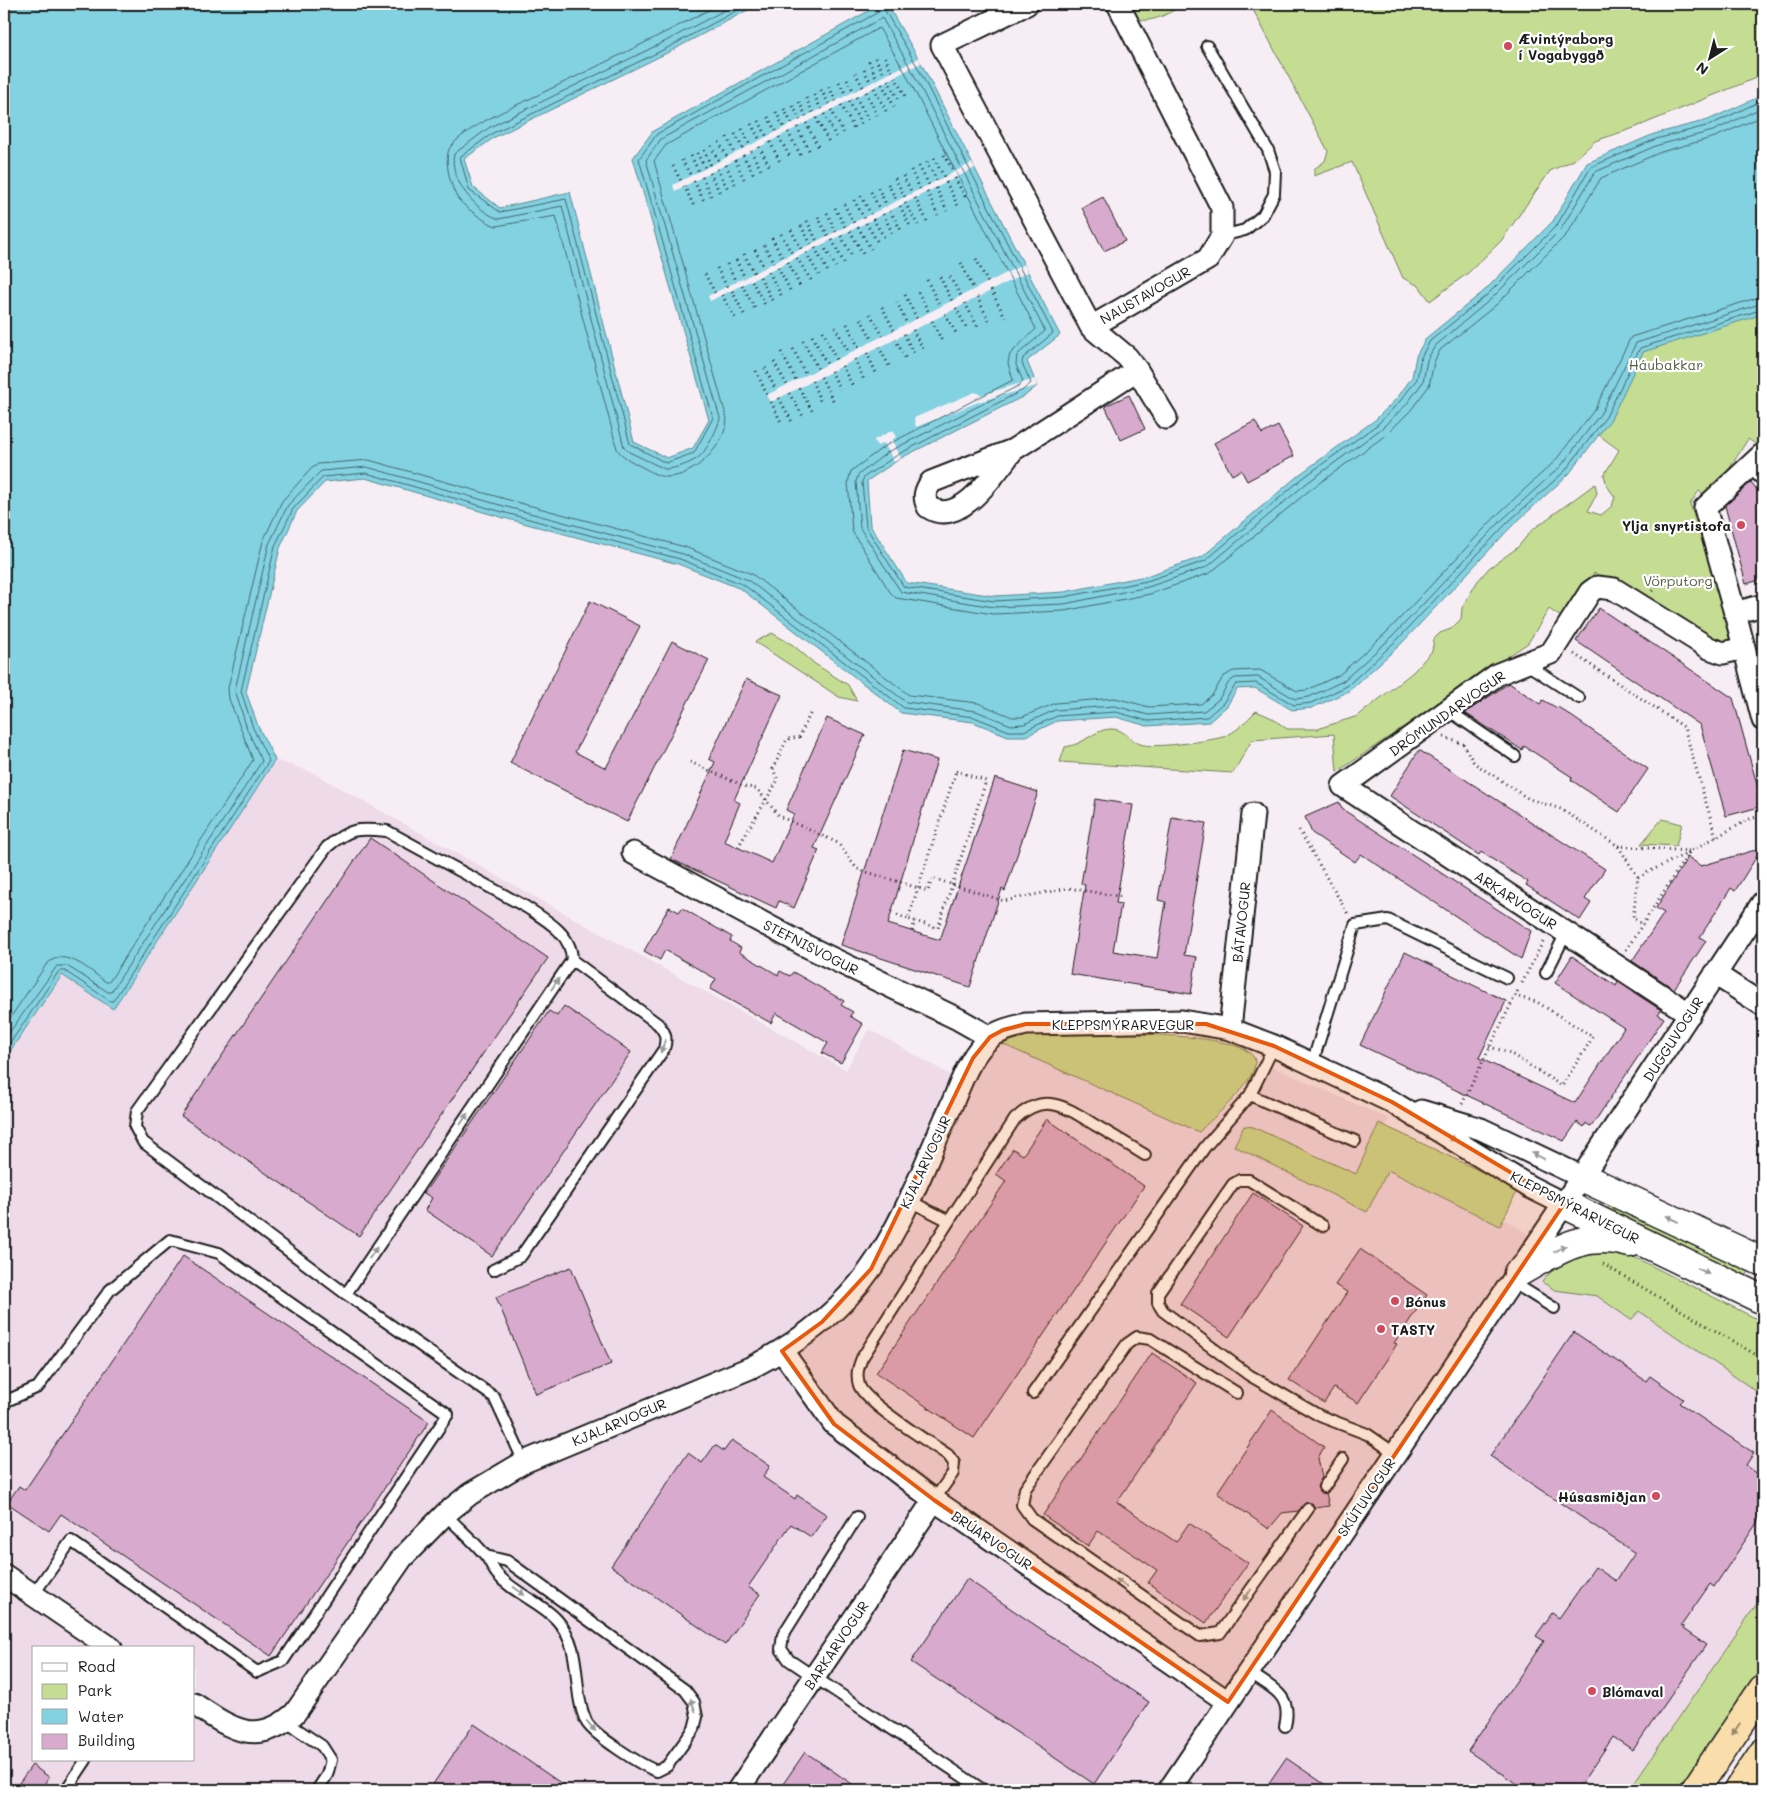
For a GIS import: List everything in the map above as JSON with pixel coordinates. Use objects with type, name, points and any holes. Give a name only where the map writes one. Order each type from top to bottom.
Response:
[{"type":"highway","points":[[1695,1790],[1763,1689]]},
{"type":"highway","points":[[1738,1790],[1763,1753]]},
{"type":"street","name":"NAUSTAVOGUR","points":[[1027,4],[942,45],[1091,327],[1208,258],[1222,236]]},
{"type":"street","points":[[1118,4],[1222,208],[1222,236]]},
{"type":"street","points":[[1091,327],[1127,357],[1166,418]]},
{"type":"street","points":[[1013,450],[1137,370]]},
{"type":"street","points":[[1758,466],[1705,508],[1763,720]]},
{"type":"street","name":"DRÓMUNDARVOGUR","points":[[1343,786],[1498,674],[1551,653],[1590,592],[1597,587],[1614,589],[1708,648],[1723,653],[1744,648]]},
{"type":"street","points":[[1735,613],[1763,605]]},
{"type":"street","name":"ARKARVOGUR","points":[[1343,786],[1690,1014]]},
{"type":"street","name":"BÁTAVOGUR","points":[[1230,1029],[1253,814]]},
{"type":"street","name":"STEFNISVOGUR","points":[[633,853],[804,945],[958,1019],[990,1038]]},
{"type":"street","name":"DUGGUVOGUR","points":[[1564,1204],[1763,902]]},
{"type":"street","points":[[1715,974],[1763,1005]]},
{"type":"street","name":"KLEPPSMÝRARVEGUR","points":[[990,1038],[1003,1030],[1026,1024],[1182,1021],[1230,1029],[1274,1046],[1392,1102],[1530,1186],[1763,1300]]},
{"type":"street","name":"KJALARVOGUR","points":[[195,1705],[225,1725],[237,1730],[263,1731],[285,1721],[295,1712],[384,1581],[407,1552],[445,1514],[496,1477],[524,1462],[750,1368],[782,1351],[822,1322],[871,1268],[908,1200],[973,1058],[990,1038]]},
{"type":"street","name":"KLEPPSMÝRARVEGUR","points":[[1392,1102],[1480,1129],[1763,1262]]},
{"type":"street","name":"SKÚTUVOGUR","points":[[1169,1790],[1564,1204]]},
{"type":"street","points":[[1515,1277],[1553,1253],[1583,1240],[1616,1239],[1664,1253]]},
{"type":"street","name":"BRÚARVOGUR","points":[[782,1351],[834,1424],[934,1500],[1228,1702]]},
{"type":"street","name":"BARKARVOGUR","points":[[738,1790],[934,1500]]},
{"type":"street","points":[[4,1575],[108,1646]]},
{"type":"lane","points":[[1207,46],[1268,150],[1275,171],[1274,194],[1263,215],[1246,230],[1222,236]]},
{"type":"lane","points":[[1526,663],[1579,698]]},
{"type":"lane","points":[[1448,710],[1515,756]]},
{"type":"lane","points":[[346,1294],[572,960],[572,949],[569,941],[544,918],[526,906],[387,831],[364,828],[344,833],[327,847],[137,1112],[135,1127],[143,1142],[346,1294],[494,1397],[524,1462]]},
{"type":"lane","points":[[1312,1064],[1354,925],[1388,920],[1507,978]]},
{"type":"lane","points":[[1546,972],[1559,928]]},
{"type":"lane","points":[[493,1270],[521,1256],[664,1049],[665,1032],[658,1024],[572,960]]},
{"type":"lane","points":[[1034,1393],[1205,1148],[1250,1095],[1274,1046]]},
{"type":"lane","points":[[1250,1095],[1355,1141]]},
{"type":"lane","points":[[934,1500],[952,1473],[954,1464],[948,1455],[870,1400],[859,1386],[857,1372],[862,1358],[1015,1119],[1022,1112],[1038,1104],[1064,1106],[1146,1155]]},
{"type":"lane","points":[[1323,1226],[1249,1180],[1240,1180],[1233,1184],[1158,1293],[1158,1303],[1163,1311],[1249,1375],[1320,1416],[1367,1434],[1396,1454]]},
{"type":"lane","points":[[908,1200],[949,1221]]},
{"type":"lane","points":[[4,1402],[38,1387],[110,1290],[170,1240],[219,1253],[448,1414],[283,1661],[257,1672],[71,1541],[33,1595]]},
{"type":"lane","points":[[1515,1277],[1554,1308]]},
{"type":"lane","points":[[1237,1393],[1150,1339],[1138,1337],[1127,1344],[1025,1489],[1022,1505],[1032,1519],[1200,1636],[1220,1633],[1308,1509]]},
{"type":"lane","points":[[1324,1486],[1344,1459]]},
{"type":"lane","points":[[445,1514],[486,1556],[497,1574],[557,1620],[568,1636],[575,1654],[582,1712],[587,1723],[597,1733],[645,1767],[656,1771],[667,1766],[694,1729],[697,1717],[694,1702],[685,1690],[506,1561],[486,1556]]},
{"type":"lane","points":[[857,1516],[783,1635],[781,1649],[789,1660],[814,1678],[983,1790]]},
{"type":"lane","points":[[1249,1672],[1278,1691],[1286,1700],[1288,1713],[1285,1726]]},
{"type":"lane","points":[[285,1721],[322,1746],[331,1760],[327,1775],[317,1790]]},
{"type":"lane","points":[[66,1790],[85,1762]]},
{"type":"path","points":[[885,57],[892,72]]},
{"type":"path","points":[[875,58],[885,76]]},
{"type":"path","points":[[868,62],[878,79]]},
{"type":"path","points":[[864,70],[871,83]]},
{"type":"path","points":[[856,73],[863,87]]},
{"type":"path","points":[[895,77],[906,98]]},
{"type":"path","points":[[847,79],[854,92]]},
{"type":"path","points":[[888,80],[900,101]]},
{"type":"path","points":[[839,82],[846,96]]},
{"type":"path","points":[[882,84],[895,108]]},
{"type":"path","points":[[829,87],[836,101]]},
{"type":"path","points":[[874,88],[886,111]]},
{"type":"path","points":[[821,90],[829,104]]},
{"type":"path","points":[[866,92],[877,115]]},
{"type":"path","points":[[814,95],[821,109]]},
{"type":"path","points":[[856,97],[869,121]]},
{"type":"path","points":[[806,98],[813,113]]},
{"type":"path","points":[[849,101],[861,124]]},
{"type":"path","points":[[799,102],[806,116]]},
{"type":"path","points":[[841,105],[854,128]]},
{"type":"path","points":[[793,106],[800,120]]},
{"type":"path","points":[[784,109],[792,124]]},
{"type":"path","points":[[831,110],[844,133]]},
{"type":"path","points":[[776,112],[784,128]]},
{"type":"path","points":[[824,114],[836,137]]},
{"type":"path","points":[[768,117],[776,132]]},
{"type":"path","points":[[816,118],[829,142]]},
{"type":"path","points":[[759,121],[767,137]]},
{"type":"path","points":[[806,123],[818,146]]},
{"type":"path","points":[[751,124],[760,140]]},
{"type":"path","points":[[798,127],[810,152]]},
{"type":"path","points":[[742,129],[750,146]]},
{"type":"path","points":[[788,132],[800,156]]},
{"type":"path","points":[[735,134],[743,149]]},
{"type":"path","points":[[727,137],[734,153]]},
{"type":"path","points":[[779,137],[791,159]]},
{"type":"path","points":[[719,142],[727,157]]},
{"type":"path","points":[[770,142],[781,164]]},
{"type":"path","points":[[711,146],[719,162]]},
{"type":"path","points":[[759,147],[771,170]]},
{"type":"path","points":[[704,150],[711,166]]},
{"type":"path","points":[[751,151],[762,172]]},
{"type":"path","points":[[697,153],[705,168]]},
{"type":"path","points":[[744,155],[755,177]]},
{"type":"path","points":[[944,155],[954,172]]},
{"type":"path","points":[[691,156],[699,172]]},
{"type":"path","points":[[934,158],[944,177]]},
{"type":"path","points":[[682,160],[691,176]]},
{"type":"path","points":[[734,160],[745,181]]},
{"type":"path","points":[[927,162],[937,181]]},
{"type":"path","points":[[726,165],[736,186]]},
{"type":"path","points":[[673,166],[681,181]]},
{"type":"path","points":[[919,166],[929,185]]},
{"type":"path","points":[[717,169],[728,189]]},
{"type":"path","points":[[911,170],[920,189]]},
{"type":"path","points":[[710,173],[720,193]]},
{"type":"path","points":[[903,176],[912,193]]},
{"type":"path","points":[[702,177],[712,198]]},
{"type":"path","points":[[896,178],[905,197]]},
{"type":"path","points":[[955,178],[967,200]]},
{"type":"path","points":[[694,181],[706,203]]},
{"type":"path","points":[[946,182],[958,206]]},
{"type":"path","points":[[888,184],[897,201]]},
{"type":"path","points":[[684,186],[695,208]]},
{"type":"path","points":[[878,188],[888,206]]},
{"type":"path","points":[[936,188],[947,211]]},
{"type":"path","points":[[871,192],[880,210]]},
{"type":"path","points":[[927,192],[938,215]]},
{"type":"path","points":[[861,196],[871,214]]},
{"type":"path","points":[[915,198],[927,220]]},
{"type":"path","points":[[854,200],[864,218]]},
{"type":"path","points":[[905,203],[918,225]]},
{"type":"path","points":[[844,204],[854,223]]},
{"type":"path","points":[[900,206],[910,228]]},
{"type":"path","points":[[835,208],[845,227]]},
{"type":"path","points":[[890,211],[902,232]]},
{"type":"path","points":[[826,212],[836,232]]},
{"type":"path","points":[[883,214],[894,236]]},
{"type":"path","points":[[818,217],[828,236]]},
{"type":"path","points":[[874,219],[886,240]]},
{"type":"path","points":[[807,221],[817,241]]},
{"type":"path","points":[[866,223],[879,244]]},
{"type":"path","points":[[801,226],[811,244]]},
{"type":"path","points":[[858,227],[871,249]]},
{"type":"path","points":[[791,230],[801,250]]},
{"type":"path","points":[[850,231],[863,254]]},
{"type":"path","points":[[781,234],[792,254]]},
{"type":"path","points":[[841,236],[853,258]]},
{"type":"path","points":[[772,238],[783,259]]},
{"type":"path","points":[[832,240],[844,263]]},
{"type":"path","points":[[764,244],[774,263]]},
{"type":"path","points":[[823,244],[836,267]]},
{"type":"path","points":[[815,248],[828,272]]},
{"type":"path","points":[[755,250],[764,268]]},
{"type":"path","points":[[806,253],[819,276]]},
{"type":"path","points":[[744,254],[754,273]]},
{"type":"path","points":[[797,258],[811,280]]},
{"type":"path","points":[[976,259],[988,283]]},
{"type":"path","points":[[736,260],[745,278]]},
{"type":"path","points":[[788,262],[800,286]]},
{"type":"path","points":[[961,263],[974,290]]},
{"type":"path","points":[[727,264],[736,282]]},
{"type":"path","points":[[778,267],[790,290]]},
{"type":"path","points":[[717,268],[727,287]]},
{"type":"path","points":[[769,272],[781,295]]},
{"type":"path","points":[[705,274],[715,293]]},
{"type":"path","points":[[760,276],[772,300]]},
{"type":"path","points":[[940,277],[952,301]]},
{"type":"path","points":[[950,277],[961,296]]},
{"type":"path","points":[[752,280],[766,305]]},
{"type":"path","points":[[927,280],[940,307]]},
{"type":"path","points":[[742,285],[755,309]]},
{"type":"path","points":[[991,290],[1005,317]]},
{"type":"path","points":[[732,291],[744,314]]},
{"type":"path","points":[[918,292],[929,313]]},
{"type":"path","points":[[722,296],[735,318]]},
{"type":"path","points":[[905,296],[917,319]]},
{"type":"path","points":[[977,297],[990,323]]},
{"type":"path","points":[[897,302],[907,324]]},
{"type":"path","points":[[965,304],[979,329]]},
{"type":"path","points":[[882,308],[894,330]]},
{"type":"path","points":[[956,308],[966,327]]},
{"type":"path","points":[[870,314],[883,336]]},
{"type":"path","points":[[945,314],[956,334]]},
{"type":"path","points":[[861,319],[873,341]]},
{"type":"path","points":[[932,320],[942,341]]},
{"type":"path","points":[[847,324],[859,348]]},
{"type":"path","points":[[835,327],[849,353]]},
{"type":"path","points":[[913,330],[924,351]]},
{"type":"path","points":[[823,331],[836,360]]},
{"type":"path","points":[[904,334],[915,356]]},
{"type":"path","points":[[812,336],[827,364]]},
{"type":"path","points":[[895,339],[907,361]]},
{"type":"path","points":[[803,342],[818,369]]},
{"type":"path","points":[[879,347],[889,366]]},
{"type":"path","points":[[793,349],[806,375]]},
{"type":"path","points":[[781,352],[796,380]]},
{"type":"path","points":[[866,353],[877,375]]},
{"type":"path","points":[[855,359],[864,380]]},
{"type":"path","points":[[774,362],[787,385]]},
{"type":"path","points":[[842,366],[854,388]]},
{"type":"path","points":[[765,368],[776,390]]},
{"type":"path","points":[[756,371],[768,394]]},
{"type":"path","points":[[831,372],[840,389]]},
{"type":"path","points":[[821,377],[834,402]]},
{"type":"path","points":[[812,381],[822,403]]},
{"type":"path","points":[[799,388],[814,414]]},
{"type":"path","points":[[789,393],[804,418]]},
{"type":"path","points":[[779,398],[792,422]]},
{"type":"path","points":[[771,402],[781,422]]},
{"type":"path","points":[[1641,606],[1655,587],[1675,576],[1700,585],[1726,580]]},
{"type":"path","points":[[1558,642],[1684,727],[1716,838]]},
{"type":"path","points":[[738,847],[778,780],[772,769],[787,739],[799,737],[811,712]]},
{"type":"path","points":[[1423,728],[1462,744],[1474,763],[1529,799],[1562,808],[1618,846],[1638,878],[1633,918],[1643,924]]},
{"type":"path","points":[[690,762],[744,786],[757,789],[779,816],[838,843],[857,869],[928,891],[932,878],[1004,900],[1068,888],[1124,898]]},
{"type":"path","points":[[897,914],[908,919],[938,928],[986,781],[956,771],[908,919]]},
{"type":"path","points":[[1638,878],[1750,819],[1763,815]]},
{"type":"path","points":[[1299,830],[1354,925]]},
{"type":"path","points":[[1618,846],[1690,851]]},
{"type":"path","points":[[1616,965],[1690,851]]},
{"type":"path","points":[[912,931],[915,921]]},
{"type":"path","points":[[1466,1095],[1515,996],[1559,928]]},
{"type":"path","points":[[1490,1047],[1508,1052],[1562,1086],[1593,1037],[1537,1002],[1515,996]]},
{"type":"path","points":[[1596,1260],[1763,1360]]},
{"type":"highlighted area","points":[[1026,1024],[1206,1024],[1274,1046],[1392,1102],[1564,1204],[1228,1702],[934,1500],[834,1424],[782,1351],[822,1322],[871,1269],[973,1058],[990,1037],[1003,1030]]},
{"type":"shaded area","points":[[275,760],[311,772],[846,1070],[869,1029],[949,1074],[1002,1044],[1199,1132],[1271,1066],[1389,1119],[1374,1155],[1513,1224],[1763,1396],[1763,1595],[1629,1790],[4,1790],[4,1060],[62,975],[114,1009]]},
{"type":"green space","points":[[1127,4],[1185,4],[1159,17],[1144,20],[1132,15]]},
{"type":"green space","points":[[1250,4],[1763,4],[1763,75],[1634,128],[1595,141],[1574,160],[1550,171],[1501,241],[1468,273],[1430,301],[1419,286],[1403,278],[1352,162],[1314,176],[1314,169],[1325,161],[1328,151]]},
{"type":"green space","points":[[1763,190],[1763,441],[1760,447],[1748,439],[1711,498],[1699,491],[1690,504],[1735,640],[1715,641],[1594,573],[1564,619],[1549,609],[1528,643],[1337,772],[1334,734],[1252,740],[1233,773],[1060,762],[1065,747],[1110,729],[1119,730],[1136,742],[1146,745],[1156,746],[1194,742],[1228,735],[1241,726],[1256,711],[1272,718],[1287,729],[1317,729],[1358,716],[1413,672],[1432,651],[1434,639],[1440,633],[1451,629],[1461,619],[1462,608],[1477,582],[1489,568],[1517,548],[1532,530],[1595,484],[1597,493],[1588,511],[1601,515],[1612,506],[1615,497],[1607,486],[1604,475],[1619,450],[1495,358]]},
{"type":"green space","points":[[772,633],[793,645],[815,664],[848,685],[857,701],[839,697],[755,642]]},
{"type":"green space","points":[[1662,819],[1682,824],[1676,846],[1641,844]]},
{"type":"green space","points":[[1108,1033],[1188,1037],[1221,1042],[1245,1050],[1255,1061],[1254,1069],[1242,1089],[1199,1132],[1002,1044],[1004,1038],[1022,1034]]},
{"type":"green space","points":[[1379,1123],[1518,1189],[1500,1226],[1388,1170],[1367,1212],[1234,1146],[1244,1126],[1253,1127],[1356,1174]]},
{"type":"green space","points":[[1610,1204],[1749,1272],[1746,1276],[1701,1262],[1603,1216]]},
{"type":"green space","points":[[1610,1253],[1630,1255],[1763,1322],[1763,1396],[1639,1311],[1631,1320],[1597,1296],[1555,1290],[1542,1282],[1564,1262],[1580,1257]]},
{"type":"green space","points":[[1763,1595],[1763,1669],[1681,1790],[1629,1790]]},
{"type":"water","points":[[4,4],[759,4],[671,51],[495,137],[464,159],[473,187],[500,208],[570,192],[634,442],[667,458],[693,448],[709,420],[633,158],[653,131],[881,4],[887,4],[921,63],[1060,335],[1027,361],[1037,386],[1026,395],[901,458],[867,481],[870,525],[907,583],[995,596],[1064,592],[1146,576],[1202,557],[1300,474],[1375,420],[1398,397],[1412,377],[1416,356],[1426,338],[1484,291],[1553,221],[1587,163],[1654,134],[1708,120],[1763,95],[1763,314],[1643,352],[1611,419],[1569,474],[1511,527],[1401,644],[1349,691],[1312,708],[1292,710],[1255,688],[1237,689],[1227,706],[1209,722],[1147,726],[1116,717],[1057,721],[1026,736],[1008,736],[973,722],[901,713],[741,589],[678,564],[504,518],[365,478],[325,482],[297,511],[280,548],[246,692],[258,726],[275,760],[113,1009],[62,975],[4,1060]]},
{"type":"pier","points":[[919,58],[921,63],[675,191],[673,185]]},
{"type":"pier","points":[[972,163],[975,168],[710,301],[708,296]]},
{"type":"pier","points":[[1024,264],[1028,272],[771,402],[767,395]]},
{"type":"pier","points":[[1035,379],[1037,386],[981,401],[916,427],[914,418],[975,392],[981,395]]},
{"type":"pier","points":[[893,430],[896,437],[892,440],[901,458],[894,462],[884,443],[877,446],[874,440]]},
{"type":"building","points":[[1103,197],[1125,241],[1104,251],[1082,208]]},
{"type":"building","points":[[1129,395],[1145,429],[1121,440],[1105,406]]},
{"type":"building","points":[[1255,421],[1262,434],[1278,426],[1294,456],[1247,481],[1241,470],[1232,475],[1214,443]]},
{"type":"building","points":[[1751,482],[1763,497],[1763,579],[1746,584],[1725,506]]},
{"type":"building","points":[[590,601],[640,626],[575,752],[606,768],[672,641],[709,660],[627,822],[510,763]]},
{"type":"building","points":[[1599,608],[1733,698],[1763,806],[1726,816],[1700,725],[1576,641]]},
{"type":"building","points":[[746,679],[782,695],[734,800],[740,803],[724,841],[772,863],[794,814],[786,810],[827,718],[865,735],[814,848],[819,850],[794,908],[779,901],[776,908],[671,859],[715,762],[709,759]]},
{"type":"building","points":[[1509,683],[1540,704],[1543,700],[1558,707],[1648,769],[1619,812],[1571,780],[1572,777],[1524,746],[1522,750],[1465,713]]},
{"type":"building","points":[[903,750],[937,760],[888,924],[940,940],[995,778],[1038,792],[1005,891],[1002,889],[970,987],[841,945]]},
{"type":"building","points":[[1419,750],[1605,869],[1585,899],[1591,903],[1580,920],[1526,885],[1528,882],[1481,852],[1479,855],[1390,796]]},
{"type":"building","points":[[1095,799],[1133,805],[1116,903],[1121,904],[1113,951],[1157,958],[1166,902],[1158,900],[1172,817],[1206,823],[1184,955],[1197,957],[1191,994],[1070,974],[1085,885],[1081,884]]},
{"type":"building","points":[[1339,802],[1342,809],[1531,931],[1521,959],[1361,854],[1355,862],[1312,833],[1305,817]]},
{"type":"building","points":[[370,838],[548,958],[359,1236],[181,1116]]},
{"type":"building","points":[[1762,848],[1735,891],[1731,888],[1700,937],[1706,941],[1674,989],[1632,961],[1664,913],[1656,908],[1688,857],[1701,866]]},
{"type":"building","points":[[669,907],[679,912],[682,908],[732,937],[730,941],[741,948],[739,952],[778,975],[780,971],[790,976],[793,972],[844,1001],[841,1005],[853,1012],[850,1016],[863,1024],[841,1063],[822,1053],[828,1043],[776,1013],[771,1023],[710,989],[716,979],[665,950],[660,960],[644,951]]},
{"type":"building","points":[[1405,952],[1506,1001],[1479,1058],[1575,1103],[1624,1028],[1555,983],[1572,956],[1616,986],[1618,982],[1661,1010],[1658,1014],[1664,1018],[1591,1127],[1586,1123],[1584,1127],[1577,1122],[1564,1141],[1360,1045]]},
{"type":"building","points":[[564,1006],[631,1052],[492,1256],[425,1210],[432,1198],[424,1193],[549,1011],[557,1016]]},
{"type":"building","points":[[1047,1119],[1144,1186],[974,1438],[876,1373],[1006,1181],[996,1174],[1013,1149],[1023,1155]]},
{"type":"building","points":[[1253,1193],[1303,1226],[1229,1337],[1180,1304]]},
{"type":"building","points":[[1360,1249],[1427,1295],[1394,1343],[1397,1344],[1358,1403],[1334,1388],[1324,1403],[1289,1380],[1347,1292],[1335,1285]]},
{"type":"building","points":[[183,1256],[429,1422],[271,1656],[61,1514],[49,1531],[7,1503],[19,1486],[25,1490]]},
{"type":"building","points":[[571,1267],[611,1364],[536,1394],[496,1297]]},
{"type":"building","points":[[1574,1332],[1646,1381],[1650,1376],[1683,1399],[1679,1403],[1754,1453],[1746,1465],[1763,1478],[1763,1514],[1714,1587],[1710,1584],[1681,1626],[1706,1645],[1633,1750],[1613,1737],[1577,1790],[1526,1790],[1468,1751],[1544,1641],[1536,1636],[1552,1613],[1559,1618],[1595,1567],[1616,1581],[1635,1553],[1490,1456]]},
{"type":"building","points":[[1152,1353],[1197,1383],[1117,1502],[1176,1542],[1189,1523],[1248,1563],[1206,1623],[1148,1583],[1157,1570],[1098,1531],[1088,1546],[1043,1515]]},
{"type":"building","points":[[1272,1410],[1324,1447],[1318,1458],[1322,1477],[1317,1487],[1320,1492],[1326,1493],[1329,1506],[1315,1508],[1312,1503],[1306,1503],[1298,1511],[1282,1513],[1269,1529],[1217,1493]]},
{"type":"building","points":[[732,1440],[770,1466],[763,1477],[795,1499],[797,1495],[827,1515],[811,1537],[791,1524],[748,1587],[760,1594],[725,1645],[611,1566],[688,1453],[702,1463],[715,1445],[724,1451]]},
{"type":"building","points":[[967,1579],[1149,1702],[1094,1784],[911,1662]]},
{"type":"building","points":[[474,1724],[571,1790],[429,1790]]},
{"type":"building","points":[[805,1752],[861,1790],[779,1790]]},
{"type":"building","points":[[1286,1758],[1333,1790],[1264,1790]]},
{"type":"building","points":[[32,1765],[49,1777],[40,1790],[14,1790]]},
{"type":"place","name":"Ævintýraborg í Vogabyggð","points":[[1508,46]]},
{"type":"place","name":"Ylja snyrtistofa","points":[[1741,525]]},
{"type":"place","name":"Bónus","points":[[1395,1301]]},
{"type":"place","name":"TASTY","points":[[1381,1329]]},
{"type":"place","name":"Húsasmiðjan","points":[[1656,1496]]},
{"type":"place","name":"Blómaval","points":[[1592,1691]]},
{"type":"park label","name":"Háubakkar","points":[[1666,364]]},
{"type":"park label","name":"Vörputorg","points":[[1678,580]]}]
